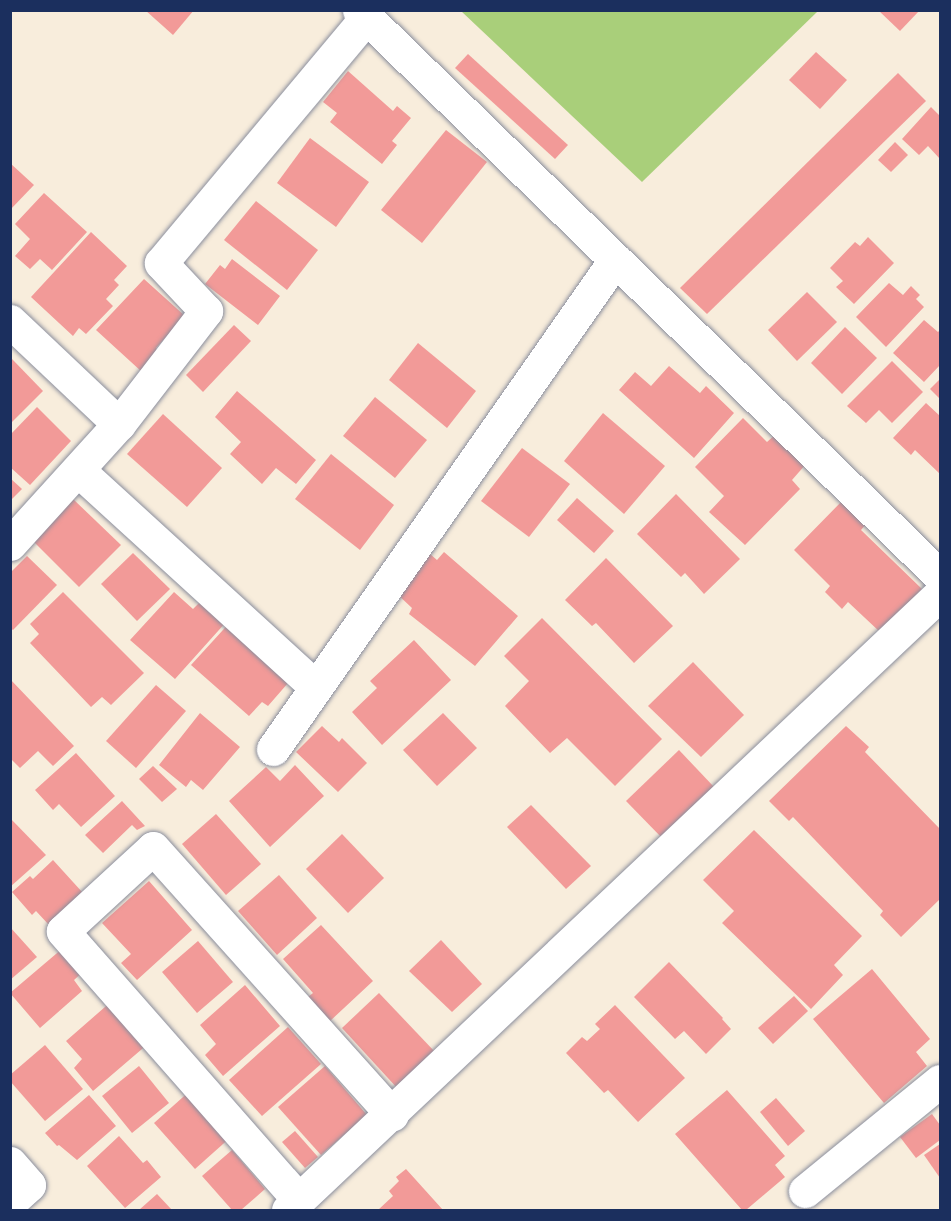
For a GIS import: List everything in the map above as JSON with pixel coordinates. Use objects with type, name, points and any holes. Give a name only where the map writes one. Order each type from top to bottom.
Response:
[{"type":"street","points":[[10,544],[119,424],[206,311],[161,263],[363,14],[940,576]]},
{"type":"street","points":[[273,749],[615,260]]},
{"type":"street","points":[[10,321],[119,424]]},
{"type":"street","points":[[78,470],[316,687]]},
{"type":"street","points":[[392,1114],[153,848],[63,931],[294,1205],[392,1114],[940,594]]},
{"type":"street","points":[[805,1191],[940,1081]]},
{"type":"street","points":[[10,1163],[29,1185],[10,1202]]},
{"type":"green space","points":[[461,11],[818,11],[642,182]]},
{"type":"building","points":[[145,10],[194,10],[173,35]]},
{"type":"building","points":[[878,10],[920,10],[900,31]]},
{"type":"building","points":[[816,52],[847,80],[820,109],[789,80]]},
{"type":"building","points":[[468,54],[568,145],[555,159],[455,68]]},
{"type":"building","points":[[348,71],[393,111],[397,106],[411,118],[392,141],[397,145],[382,164],[330,122],[337,113],[323,102]]},
{"type":"building","points":[[898,73],[926,101],[707,314],[680,288]]},
{"type":"building","points":[[931,107],[940,116],[940,159],[928,146],[919,155],[902,139]]},
{"type":"building","points":[[446,130],[487,162],[422,243],[381,210]]},
{"type":"building","points":[[310,138],[369,182],[336,227],[277,183]]},
{"type":"building","points":[[895,142],[908,155],[891,172],[878,160]]},
{"type":"building","points":[[10,163],[34,185],[10,210]]},
{"type":"building","points":[[44,193],[87,232],[52,270],[40,259],[30,269],[15,256],[30,239],[15,224]]},
{"type":"building","points":[[256,201],[318,250],[287,290],[224,240]]},
{"type":"building","points":[[91,232],[127,266],[114,280],[119,285],[106,299],[113,306],[86,334],[79,328],[73,336],[31,297]]},
{"type":"building","points":[[868,237],[894,263],[854,304],[836,287],[843,281],[830,268],[855,242],[860,246]]},
{"type":"building","points":[[232,259],[280,296],[258,325],[205,284],[220,265],[225,269]]},
{"type":"building","points":[[144,279],[185,316],[156,348],[160,354],[142,372],[96,330]]},
{"type":"building","points":[[889,283],[903,295],[911,286],[920,295],[916,299],[924,307],[886,347],[856,317]]},
{"type":"building","points":[[807,292],[837,322],[797,361],[768,330]]},
{"type":"building","points":[[924,320],[938,332],[940,330],[940,365],[924,382],[893,353]]},
{"type":"building","points":[[234,325],[251,341],[203,392],[186,375]]},
{"type":"building","points":[[845,327],[877,358],[842,394],[811,363]]},
{"type":"building","points":[[418,343],[476,391],[447,428],[389,380]]},
{"type":"building","points":[[12,359],[43,391],[10,424],[10,361]]},
{"type":"building","points":[[892,361],[923,392],[892,423],[879,410],[866,423],[847,406]]},
{"type":"building","points":[[669,366],[700,393],[706,386],[734,413],[694,458],[619,390],[635,372],[651,386]]},
{"type":"building","points":[[940,379],[940,399],[930,389]]},
{"type":"building","points":[[237,391],[316,460],[296,484],[276,468],[262,484],[230,454],[241,442],[215,417]]},
{"type":"building","points":[[375,397],[427,440],[395,478],[343,436]]},
{"type":"building","points":[[926,403],[940,416],[940,474],[915,450],[911,455],[893,438]]},
{"type":"building","points":[[37,407],[71,441],[30,485],[10,467],[10,435]]},
{"type":"building","points":[[603,413],[665,466],[624,514],[564,461]]},
{"type":"building","points":[[163,414],[222,468],[187,507],[127,454]]},
{"type":"building","points":[[743,418],[767,442],[776,434],[806,464],[792,480],[800,489],[745,545],[709,512],[724,496],[695,467]]},
{"type":"building","points":[[522,448],[570,484],[529,537],[481,501]]},
{"type":"building","points":[[331,454],[394,505],[360,550],[295,499]]},
{"type":"building","points":[[10,478],[22,489],[10,501]]},
{"type":"building","points":[[676,494],[740,559],[704,594],[685,573],[681,577],[637,534]]},
{"type":"building","points":[[72,498],[121,545],[79,587],[32,540]]},
{"type":"building","points":[[577,498],[614,531],[594,553],[557,520]]},
{"type":"building","points":[[843,500],[867,523],[861,530],[922,589],[881,633],[848,602],[842,609],[825,592],[830,586],[794,550]]},
{"type":"building","points":[[444,552],[518,616],[475,666],[409,614],[412,608],[396,593],[430,554],[437,560]]},
{"type":"building","points":[[133,553],[170,589],[137,621],[101,584]]},
{"type":"building","points":[[27,556],[57,585],[13,630],[10,628],[10,573]]},
{"type":"building","points":[[606,558],[673,626],[634,663],[596,623],[592,626],[565,600]]},
{"type":"building","points":[[63,592],[144,673],[111,705],[102,697],[91,707],[30,643],[39,634],[30,624]]},
{"type":"building","points":[[174,592],[193,609],[203,599],[227,621],[175,679],[130,640]]},
{"type":"building","points":[[542,618],[662,739],[615,786],[567,738],[550,753],[505,706],[529,681],[504,656]]},
{"type":"building","points":[[233,619],[295,675],[268,706],[262,702],[249,716],[191,665]]},
{"type":"building","points":[[414,640],[451,680],[382,745],[352,712],[377,688],[370,681]]},
{"type":"building","points":[[693,662],[744,715],[701,757],[648,706]]},
{"type":"building","points":[[10,679],[74,746],[53,766],[38,751],[20,768],[10,758]]},
{"type":"building","points":[[156,685],[186,711],[136,768],[106,741]]},
{"type":"building","points":[[200,713],[240,747],[203,790],[191,780],[186,787],[159,765]]},
{"type":"building","points":[[443,713],[477,748],[437,786],[403,750]]},
{"type":"building","points":[[322,726],[339,742],[342,738],[367,763],[338,792],[296,752]]},
{"type":"building","points":[[846,726],[869,747],[865,752],[940,829],[940,899],[901,937],[880,915],[883,911],[793,817],[789,821],[769,801]]},
{"type":"building","points":[[679,750],[715,788],[663,839],[626,801]]},
{"type":"building","points":[[76,753],[115,796],[81,827],[59,804],[53,810],[35,790]]},
{"type":"building","points":[[295,765],[324,796],[270,847],[229,801],[266,767],[280,781]]},
{"type":"building","points":[[153,766],[177,789],[162,802],[139,779]]},
{"type":"building","points":[[122,801],[145,826],[137,830],[132,825],[103,853],[85,835]]},
{"type":"building","points":[[531,805],[591,866],[566,889],[507,827]]},
{"type":"building","points":[[216,814],[261,864],[226,895],[182,844]]},
{"type":"building","points":[[10,818],[46,855],[10,887]]},
{"type":"building","points":[[754,830],[862,936],[834,965],[843,975],[811,1009],[722,923],[734,911],[703,880]]},
{"type":"building","points":[[342,834],[384,878],[348,913],[306,869]]},
{"type":"building","points":[[53,860],[83,893],[49,925],[36,911],[32,915],[12,892],[30,876],[33,879]]},
{"type":"building","points":[[279,875],[317,918],[277,955],[238,911]]},
{"type":"building","points":[[149,881],[192,930],[137,980],[121,963],[131,954],[102,923]]},
{"type":"building","points":[[321,925],[373,981],[329,1022],[308,997],[313,993],[283,959]]},
{"type":"building","points":[[10,927],[37,957],[10,980]]},
{"type":"building","points":[[441,940],[482,984],[452,1012],[409,971]]},
{"type":"building","points":[[198,941],[233,982],[197,1013],[162,972]]},
{"type":"building","points":[[63,948],[84,971],[74,980],[82,991],[40,1028],[10,993]]},
{"type":"building","points":[[669,962],[731,1029],[706,1054],[684,1031],[675,1039],[634,997]]},
{"type":"building","points":[[872,969],[930,1039],[916,1052],[927,1066],[884,1103],[813,1019]]},
{"type":"building","points":[[245,985],[280,1026],[223,1076],[205,1055],[216,1044],[200,1025]]},
{"type":"building","points":[[379,993],[436,1053],[398,1089],[342,1028]]},
{"type":"building","points":[[794,996],[808,1011],[773,1044],[758,1028]]},
{"type":"building","points":[[113,1000],[149,1043],[93,1091],[74,1068],[82,1059],[66,1041]]},
{"type":"building","points":[[615,1005],[685,1078],[638,1122],[608,1090],[604,1093],[566,1053],[582,1037],[587,1041],[600,1029],[595,1024]]},
{"type":"building","points":[[288,1027],[321,1064],[262,1116],[229,1080]]},
{"type":"building","points":[[45,1045],[83,1089],[45,1121],[10,1081],[10,1075]]},
{"type":"building","points":[[139,1066],[169,1103],[132,1133],[102,1096]]},
{"type":"building","points":[[325,1066],[367,1115],[321,1155],[278,1107]]},
{"type":"building","points":[[192,1089],[232,1136],[195,1169],[154,1123]]},
{"type":"building","points":[[727,1090],[785,1156],[775,1165],[785,1177],[746,1210],[742,1210],[675,1134]]},
{"type":"building","points":[[89,1095],[116,1126],[77,1160],[59,1145],[57,1146],[45,1133]]},
{"type":"building","points":[[776,1098],[805,1131],[788,1146],[760,1112]]},
{"type":"building","points":[[932,1114],[940,1125],[940,1140],[916,1158],[900,1137]]},
{"type":"building","points":[[295,1131],[318,1157],[305,1168],[282,1142]]},
{"type":"building","points":[[119,1136],[143,1163],[147,1160],[161,1177],[125,1208],[87,1166]]},
{"type":"building","points":[[940,1144],[940,1178],[924,1155]]},
{"type":"building","points":[[232,1150],[265,1189],[241,1210],[232,1210],[202,1176]]},
{"type":"building","points":[[406,1169],[443,1210],[378,1210],[393,1196],[389,1191],[399,1181],[396,1177]]},
{"type":"building","points":[[157,1194],[172,1210],[139,1210]]}]
